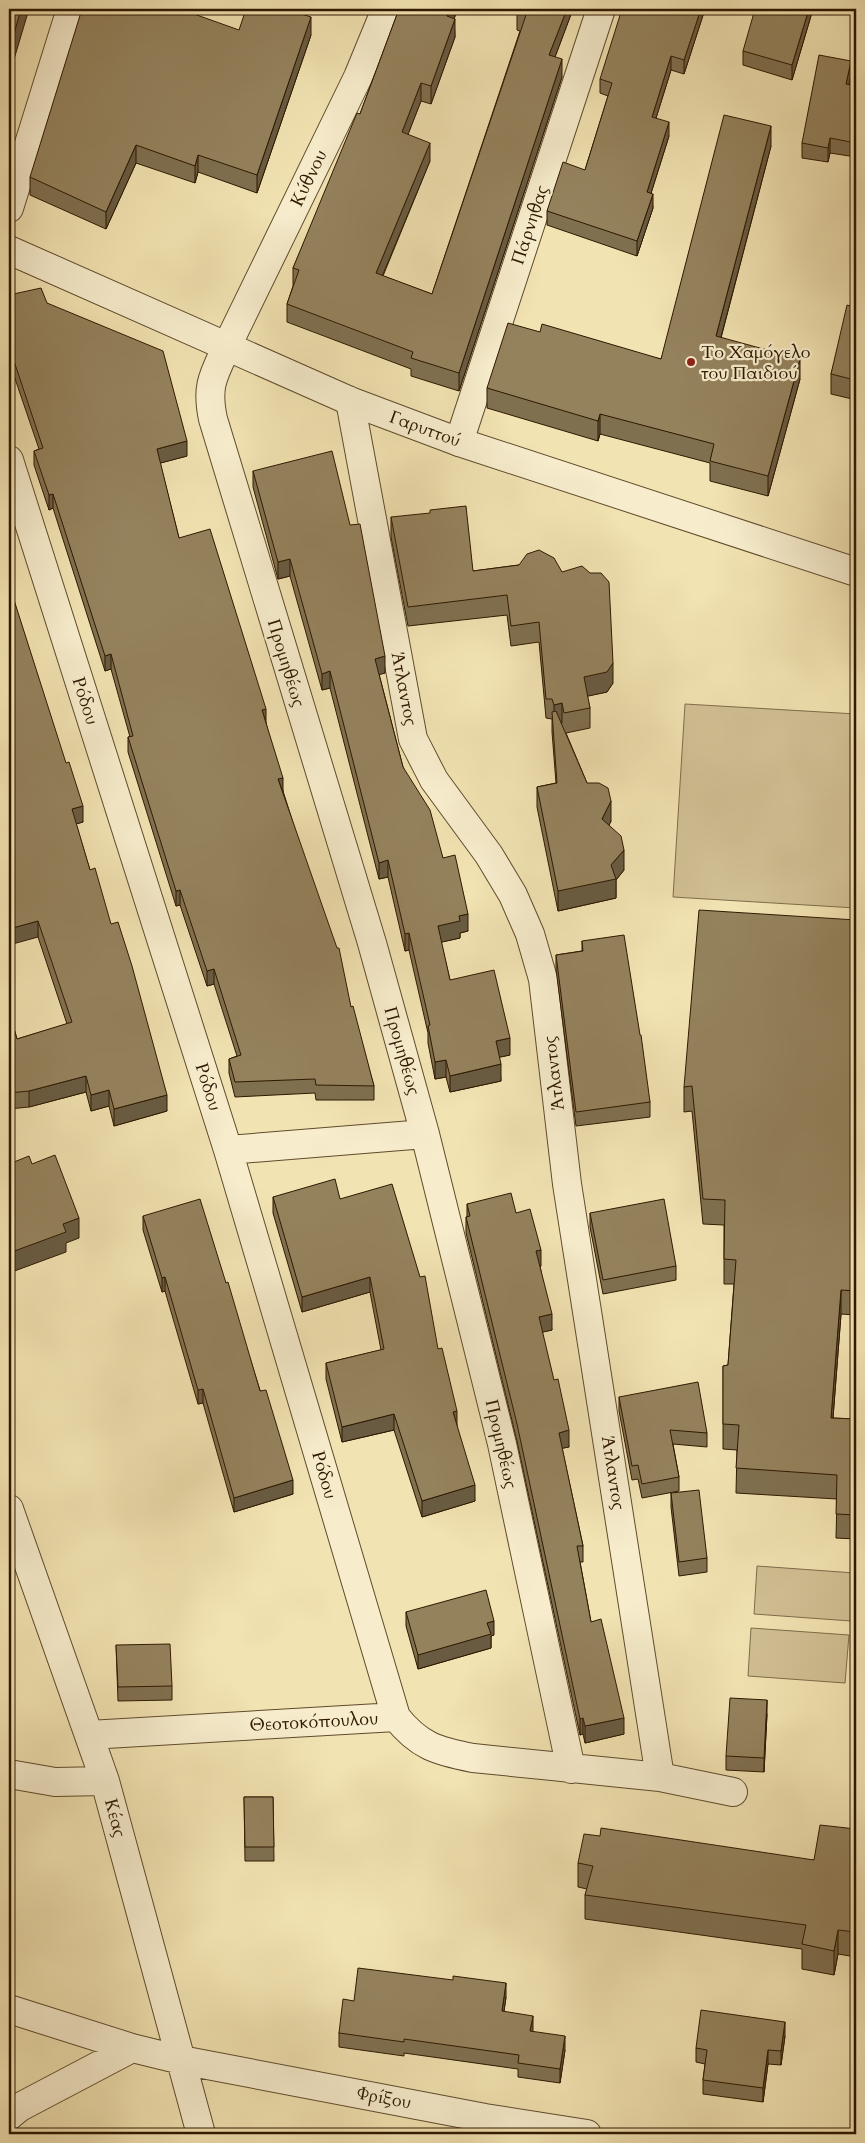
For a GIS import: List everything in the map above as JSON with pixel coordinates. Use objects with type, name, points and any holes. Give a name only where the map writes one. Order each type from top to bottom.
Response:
[{"type":"street","points":[[9,208],[71,9]]},
{"type":"street","name":"Κύθνου","points":[[227,346],[354,86],[386,9]]},
{"type":"street","name":"Πάρνηθας","points":[[459,442],[601,9]]},
{"type":"street","name":"Γαρυττού","points":[[9,250],[350,402],[459,442],[856,572]]},
{"type":"street","name":"Προμηθέως","points":[[227,346],[212,379],[209,392],[213,419],[372,943],[425,1134],[502,1444],[571,1769]]},
{"type":"street","name":"Άτλαντος","points":[[350,402],[413,739],[434,780],[489,855],[513,895],[530,934],[543,979],[567,1184],[660,1777]]},
{"type":"street","name":"Ρόδου","points":[[9,460],[228,1150],[396,1717]]},
{"type":"street","points":[[228,1150],[425,1134]]},
{"type":"street","name":"Κέας","points":[[9,1509],[105,1781],[201,2134]]},
{"type":"street","name":"Θεοτοκόπουλου","points":[[90,1734],[396,1717],[408,1732],[420,1742],[447,1753],[571,1769],[660,1777],[733,1792]]},
{"type":"street","points":[[9,1774],[55,1782],[105,1781]]},
{"type":"street","name":"Φρίξου","points":[[9,2009],[132,2048],[486,2126],[587,2134]]},
{"type":"street","points":[[9,2116],[20,2107],[132,2048]]},
{"type":"shaded area","points":[[685,704],[856,714],[856,908],[673,897]]},
{"type":"shaded area","points":[[757,1566],[855,1573],[851,1621],[754,1614]]},
{"type":"shaded area","points":[[751,1628],[849,1635],[845,1683],[748,1676]]},
{"type":"building","points":[[9,9],[21,9],[9,51]]},
{"type":"building","points":[[82,9],[180,9],[239,30],[246,9],[287,9],[311,17],[257,175],[198,155],[195,166],[136,145],[106,212],[30,177]]},
{"type":"building","points":[[399,9],[450,9],[447,16],[455,19],[431,86],[421,83],[402,132],[430,143],[376,273],[432,294],[526,15],[517,12],[519,9],[567,9],[549,55],[562,59],[459,373],[411,358],[413,352],[287,304],[299,270],[293,268],[357,113],[360,114]]},
{"type":"building","points":[[622,9],[701,9],[684,60],[671,56],[652,117],[669,122],[647,192],[653,194],[637,241],[547,211],[563,162],[585,170],[612,83],[600,79]]},
{"type":"building","points":[[755,9],[809,9],[792,65],[743,51]]},
{"type":"building","points":[[819,55],[851,61],[846,84],[856,86],[856,143],[830,138],[828,148],[802,143]]},
{"type":"building","points":[[724,115],[771,126],[716,336],[800,359],[768,476],[710,461],[714,444],[600,414],[598,421],[487,388],[508,323],[540,332],[542,324],[661,359]]},
{"type":"building","points":[[856,281],[856,394],[852,393],[855,380],[831,374],[847,305],[850,306]]},
{"type":"building","points":[[41,288],[47,303],[163,351],[187,441],[157,449],[179,538],[210,529],[266,709],[262,710],[283,778],[278,779],[337,948],[339,948],[351,1007],[353,1006],[374,1086],[316,1085],[315,1079],[235,1082],[229,1059],[241,1055],[214,969],[207,971],[180,890],[176,891],[128,737],[133,736],[111,654],[105,656],[53,494],[49,495],[34,451],[43,448],[9,346],[9,295]]},
{"type":"building","points":[[332,451],[350,525],[360,524],[385,656],[375,659],[403,767],[430,810],[443,858],[455,855],[468,914],[459,916],[460,921],[438,926],[450,980],[494,970],[510,1038],[496,1041],[501,1064],[450,1076],[446,1060],[435,1062],[428,1026],[430,1025],[409,933],[405,934],[388,860],[379,863],[330,671],[322,674],[290,559],[278,562],[253,471]]},
{"type":"building","points":[[466,506],[473,571],[519,565],[527,554],[539,550],[554,558],[562,572],[582,566],[590,573],[601,573],[609,582],[613,663],[607,672],[584,677],[590,708],[564,713],[562,703],[554,705],[552,699],[546,699],[539,622],[511,626],[507,595],[408,607],[391,517],[430,513],[430,510]]},
{"type":"building","points":[[14,600],[66,763],[69,762],[83,806],[72,809],[90,870],[95,868],[111,924],[118,922],[167,1095],[114,1109],[109,1090],[91,1095],[86,1076],[29,1091],[9,1093],[9,1011],[17,1039],[72,1022],[38,921],[9,929],[9,601]]},
{"type":"building","points":[[556,711],[587,783],[599,783],[608,788],[611,801],[602,819],[621,836],[624,850],[611,865],[616,879],[558,891],[537,787],[557,783],[552,712]]},
{"type":"building","points":[[699,910],[856,920],[856,1291],[841,1290],[831,1418],[856,1419],[856,1515],[836,1514],[837,1475],[736,1468],[739,1425],[723,1424],[723,1366],[728,1365],[736,1260],[724,1259],[725,1200],[703,1199],[692,1086],[684,1087]]},
{"type":"building","points":[[624,935],[650,1102],[576,1112],[556,955],[583,951],[582,941]]},
{"type":"building","points":[[55,1155],[79,1218],[63,1224],[66,1232],[9,1253],[9,1164],[29,1156],[32,1164]]},
{"type":"building","points":[[335,1179],[340,1199],[392,1184],[420,1277],[425,1276],[438,1349],[442,1348],[457,1411],[453,1412],[475,1485],[422,1501],[394,1414],[342,1427],[326,1363],[384,1349],[370,1277],[302,1297],[273,1197]]},
{"type":"building","points":[[511,1193],[516,1213],[530,1209],[541,1250],[536,1251],[552,1314],[539,1317],[554,1380],[558,1379],[569,1430],[559,1433],[583,1546],[577,1546],[591,1622],[601,1619],[624,1718],[585,1726],[583,1718],[580,1719],[517,1424],[466,1217],[470,1216],[467,1204]]},
{"type":"building","points":[[200,1199],[226,1283],[228,1282],[260,1391],[266,1390],[293,1480],[234,1498],[203,1389],[198,1390],[165,1277],[162,1278],[143,1216]]},
{"type":"building","points":[[664,1199],[676,1266],[603,1280],[590,1213]]},
{"type":"building","points":[[698,1382],[707,1433],[670,1430],[679,1477],[642,1484],[638,1465],[632,1466],[619,1397]]},
{"type":"building","points":[[699,1490],[707,1558],[679,1562],[671,1493]]},
{"type":"building","points":[[486,1590],[494,1621],[487,1623],[491,1634],[418,1655],[406,1612]]},
{"type":"building","points":[[170,1644],[172,1686],[118,1687],[116,1645]]},
{"type":"building","points":[[730,1698],[767,1700],[764,1758],[726,1756]]},
{"type":"building","points":[[856,1748],[856,1777],[853,1776]]},
{"type":"building","points":[[244,1797],[273,1797],[274,1847],[245,1847]]},
{"type":"building","points":[[820,1825],[856,1829],[856,1932],[838,1930],[834,1951],[802,1944],[806,1925],[585,1895],[593,1866],[578,1863],[584,1834],[600,1836],[601,1828],[814,1860]]},
{"type":"building","points":[[358,1968],[453,1980],[453,1976],[506,1983],[502,2011],[533,2016],[530,2031],[565,2036],[560,2069],[518,2063],[519,2055],[404,2039],[404,2042],[339,2033],[343,1999],[354,2001]]},
{"type":"building","points":[[701,2010],[785,2022],[781,2051],[768,2050],[763,2088],[703,2080],[707,2050],[696,2048]]},
{"type":"place","name":"Το Χαμόγελο του Παιδιού","points":[[691,362]]}]
